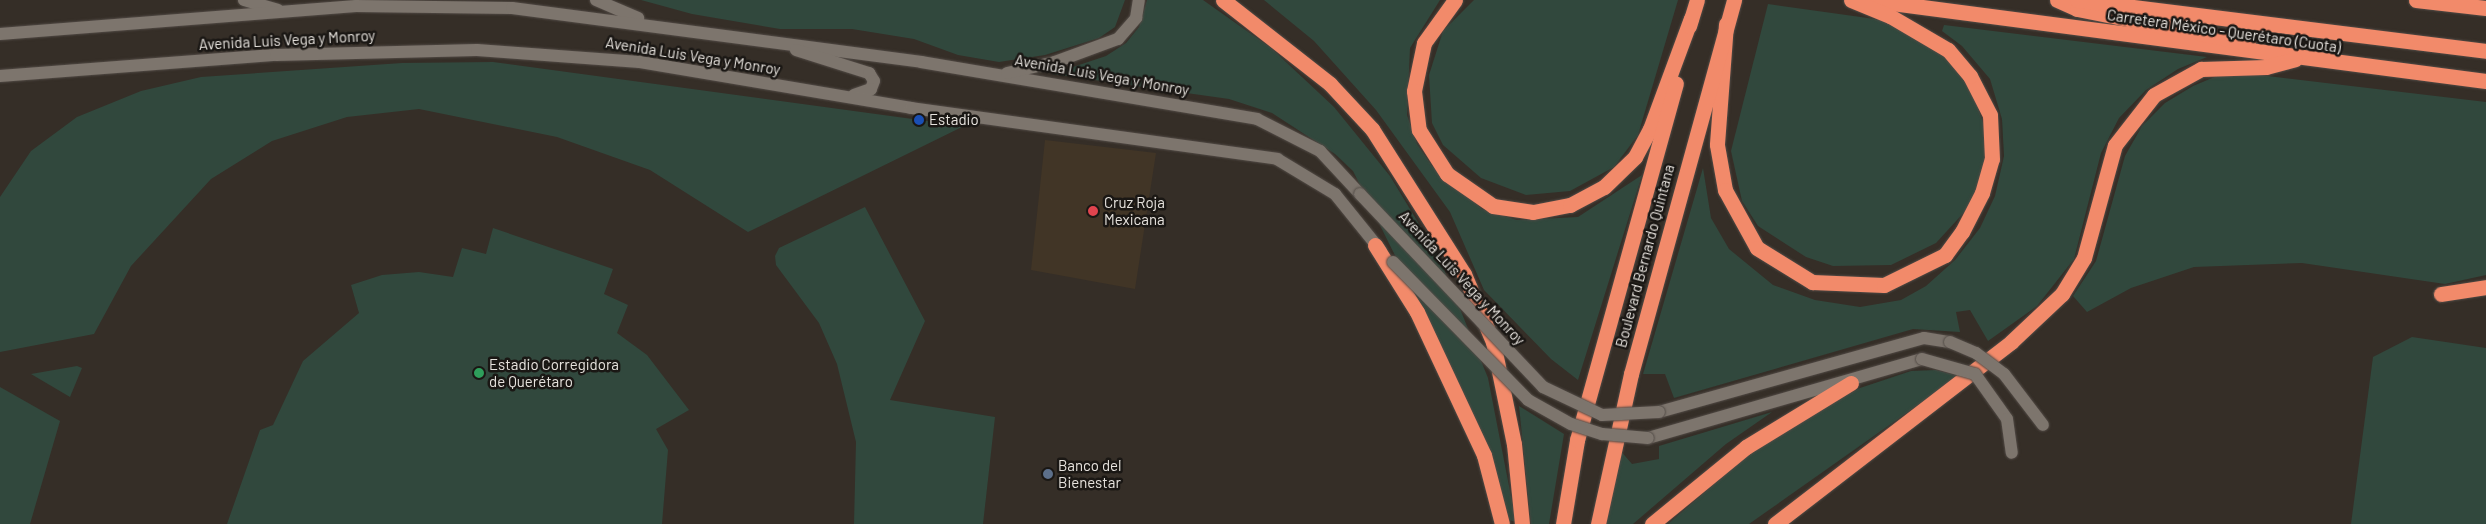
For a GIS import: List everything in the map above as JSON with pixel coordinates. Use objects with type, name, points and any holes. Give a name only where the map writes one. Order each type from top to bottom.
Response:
[{"type":"highway","points":[[1223,0],[1330,84],[1372,129],[1464,274],[1493,342],[1514,444],[1522,524]]},
{"type":"highway","points":[[1455,0],[1424,44],[1414,91],[1419,130],[1447,174],[1493,206],[1533,212],[1579,200],[1604,187],[1634,157],[1650,129],[1691,18]]},
{"type":"highway","name":"Boulevard Bernardo Quintana","points":[[1563,524],[1577,440],[1659,155],[1691,18],[1697,0]]},
{"type":"highway","name":"Boulevard Bernardo Quintana","points":[[1598,524],[1631,374],[1734,0]]},
{"type":"highway","points":[[1726,24],[1717,144],[1725,190],[1757,248],[1812,282],[1884,285],[1945,254],[1962,232],[1982,193],[1992,159],[1990,115],[1970,76],[1948,50],[1890,16],[1851,0]]},
{"type":"highway","name":"Carretera México - Querétaro (Cuota)","points":[[1868,0],[2295,59],[2486,81]]},
{"type":"highway","points":[[2057,0],[2077,9],[2244,42],[2295,59]]},
{"type":"highway","name":"Carretera México - Querétaro (Cuota)","points":[[2077,0],[2486,51]]},
{"type":"highway","points":[[2416,0],[2486,8]]},
{"type":"highway","points":[[1774,524],[2011,342],[2062,294],[2084,258],[2115,144],[2154,95],[2201,69],[2266,66],[2295,59]]},
{"type":"highway","points":[[2451,78],[2486,89]]},
{"type":"highway","points":[[1375,245],[1417,312],[1484,454],[1502,524]]},
{"type":"highway","points":[[2441,294],[2486,287]]},
{"type":"highway","points":[[1652,524],[1746,448],[1851,383]]},
{"type":"main road","points":[[244,0],[285,13]]},
{"type":"main road","points":[[356,6],[373,0]]},
{"type":"main road","points":[[596,0],[664,28]]},
{"type":"main road","points":[[1001,74],[1054,62],[1118,39],[1136,18],[1139,0]]},
{"type":"main road","name":"Avenida Luis Vega y Monroy","points":[[0,34],[356,6],[512,8],[765,39],[1001,74],[1257,119],[1320,151],[1543,387],[1602,415],[1659,412],[1924,338],[1950,342],[1976,353],[2004,374],[2042,425]]},
{"type":"main road","points":[[765,39],[873,76],[871,89],[861,96],[824,94]]},
{"type":"main road","name":"Avenida Luis Vega y Monroy","points":[[0,76],[276,55],[477,50],[640,62],[824,94],[1277,160],[1301,169],[1335,194],[1375,245],[1528,400],[1579,427],[1648,438],[1851,383],[1922,359],[1974,374],[2007,418],[2012,453]]},
{"type":"shaded area","name":"Cruz Roja Mexicana","points":[[1045,140],[1156,153],[1135,289],[1031,270]]},
{"type":"green space","points":[[641,0],[1125,0],[1115,27],[1099,38],[1045,55],[999,62],[958,55],[914,39],[852,29],[780,29],[692,14]]},
{"type":"green space","points":[[1147,0],[1203,0],[1271,48],[1334,107],[1390,176],[1439,257],[1488,378],[1516,522],[1509,520],[1496,472],[1456,378],[1353,171],[1335,154],[1272,113],[1229,99],[1052,74],[1106,56],[1126,43],[1139,27]]},
{"type":"green space","points":[[1264,0],[1440,0],[1410,48],[1407,115],[1417,144],[1432,166],[1482,209],[1517,220],[1578,217],[1642,175],[1578,380],[1551,359],[1484,290],[1450,212],[1376,110],[1314,41]]},
{"type":"green space","points":[[1474,0],[1678,0],[1638,135],[1614,167],[1570,191],[1526,195],[1481,178],[1443,145],[1432,123],[1429,75],[1443,31]]},
{"type":"green space","points":[[1768,4],[1882,20],[1937,47],[1972,90],[1986,132],[1984,171],[1968,208],[1936,243],[1891,265],[1833,266],[1806,257],[1758,226],[1742,201],[1731,151]]},
{"type":"green space","points":[[1944,25],[2207,57],[2178,69],[2146,90],[2119,118],[2101,153],[2074,259],[2037,306],[1988,341],[1970,310],[1956,312],[1960,332],[1913,329],[1674,398],[1665,374],[1643,374],[1703,168],[1711,218],[1729,249],[1773,285],[1815,300],[1860,307],[1901,300],[1926,286],[1955,260],[1980,228],[1995,196],[2004,156],[2002,119],[1990,79],[1962,46],[1942,31]]},
{"type":"green space","points":[[493,62],[964,126],[748,232],[650,170],[557,137],[419,109],[347,117],[272,141],[211,179],[131,266],[94,334],[0,352],[0,197],[31,151],[77,117],[141,91],[201,77],[402,63]]},
{"type":"green space","points":[[2251,74],[2486,102],[2486,275],[2445,284],[2302,263],[2194,267],[2131,288],[2087,312],[2073,296],[2096,261],[2125,156],[2142,126],[2165,103],[2193,86],[2217,76]]},
{"type":"green space","points":[[865,207],[925,321],[890,400],[995,417],[983,524],[854,524],[856,442],[837,364],[819,323],[776,265],[775,256],[779,248]]},
{"type":"green space","name":"Estadio Corregidora de Querétaro","points":[[493,228],[613,269],[604,294],[628,305],[617,333],[647,355],[689,410],[656,429],[668,450],[662,524],[227,524],[260,430],[273,425],[303,361],[359,313],[351,285],[382,275],[419,272],[453,277],[462,248],[486,254]]},
{"type":"green space","points":[[2412,337],[2486,348],[2486,524],[2351,524],[2373,357]]},
{"type":"green space","points":[[77,366],[82,368],[70,397],[31,374]]},
{"type":"green space","points":[[1936,370],[1959,376],[1749,524],[1668,524],[1748,455],[1808,415],[1860,388],[1911,371]]},
{"type":"green space","points":[[0,387],[60,421],[30,524],[0,524]]},
{"type":"green space","points":[[1519,406],[1564,434],[1549,524],[1531,524]]},
{"type":"green space","points":[[1772,412],[1726,444],[1633,524],[1606,524],[1619,449],[1632,464],[1659,459],[1659,446]]},
{"type":"place","name":"Estadio","points":[[919,120]]},
{"type":"place","name":"Cruz Roja Mexicana","points":[[1093,211]]},
{"type":"place","name":"Estadio Corregidora de Querétaro","points":[[479,373]]},
{"type":"place","name":"Banco del Bienestar","points":[[1048,474]]}]
